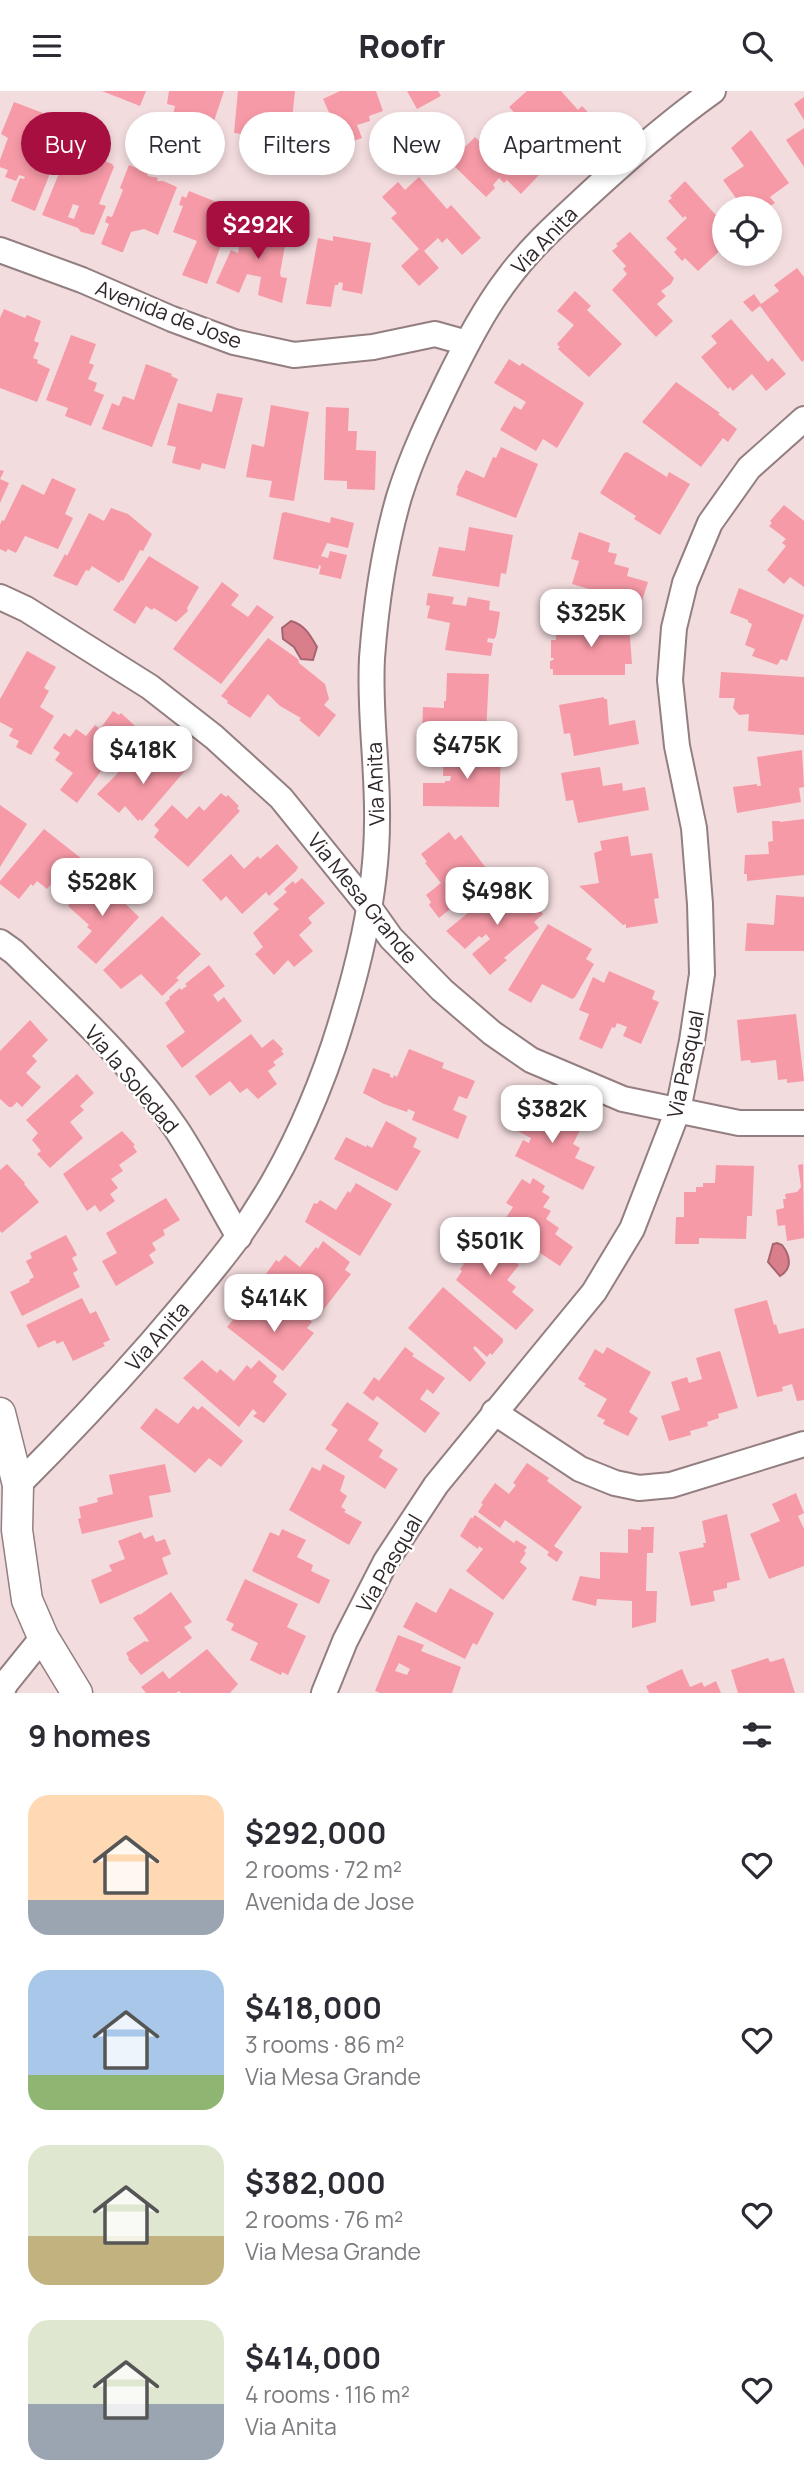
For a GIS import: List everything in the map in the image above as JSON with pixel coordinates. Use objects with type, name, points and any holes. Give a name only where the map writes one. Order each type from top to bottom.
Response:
[{"type":"street","name":"Via Anita","points":[[18,1485],[136,1360],[239,1237],[283,1164],[317,1092],[335,1041],[369,907],[377,826],[377,777],[371,712],[372,659],[379,590],[400,496],[424,430],[467,343],[507,278],[547,233],[625,162],[713,91]]},
{"type":"street","name":"Avenida de Jose","points":[[0,250],[234,342],[294,355],[373,347],[435,334],[467,343]]},
{"type":"street","name":"Via Pasqual","points":[[324,1693],[345,1641],[386,1561],[436,1485],[594,1292],[632,1229],[678,1110],[702,974],[694,828],[677,746],[670,680],[674,628],[685,583],[710,523],[748,468],[804,419]]},
{"type":"street","name":"Via Mesa Grande","points":[[0,597],[26,609],[140,681],[214,737],[281,799],[369,907],[391,939],[442,990],[492,1033],[531,1060],[623,1099],[739,1123],[804,1123]]},
{"type":"street","name":"Via la Soledad","points":[[0,942],[102,1037],[137,1078],[177,1130],[239,1237]]},
{"type":"street","points":[[494,1412],[580,1469],[615,1483],[639,1488],[671,1485],[804,1444]]},
{"type":"street","points":[[0,1413],[18,1485],[17,1530],[27,1600],[43,1637],[78,1693]]},
{"type":"street","points":[[2,1693],[6,1683],[43,1637]]},
{"type":"shaded area","points":[[291,621],[304,628],[317,647],[313,660],[301,659],[294,647],[283,639],[282,628]]},
{"type":"shaded area","points":[[777,1243],[785,1249],[789,1261],[787,1269],[780,1276],[768,1262],[773,1244]]},
{"type":"building","points":[[102,91],[146,91],[140,106]]},
{"type":"building","points":[[169,91],[224,91],[217,112],[174,112],[175,106],[167,104]]},
{"type":"building","points":[[238,91],[295,91],[293,112],[239,112],[239,134],[234,133]]},
{"type":"building","points":[[340,91],[376,91],[383,111],[369,112],[369,121],[357,125],[362,138],[355,140],[355,112],[329,112],[323,99]]},
{"type":"building","points":[[407,91],[438,91],[441,96],[417,109]]},
{"type":"building","points":[[527,91],[561,91],[578,110],[582,106],[588,112],[514,112],[509,107]]},
{"type":"building","points":[[804,97],[804,120],[794,104]]},
{"type":"building","points":[[14,102],[40,112],[21,112],[21,175],[49,175],[35,211],[11,201],[20,178],[25,177],[19,175],[16,181],[5,177],[8,170],[0,167],[0,160],[8,138],[1,134]]},
{"type":"building","points":[[804,128],[804,167],[786,140]]},
{"type":"building","points":[[751,130],[789,183],[771,196],[734,196],[723,180],[744,166],[731,148]]},
{"type":"building","points":[[475,137],[479,141],[479,175],[539,175],[521,194],[507,180],[504,183],[499,178],[493,185],[495,188],[486,197],[463,175],[465,147]]},
{"type":"building","points":[[58,175],[111,175],[99,204],[106,206],[94,235],[81,232],[78,228],[42,215]],"holes":[[[73,204],[79,206],[74,219],[68,217]]]},
{"type":"building","points":[[125,175],[148,175],[177,187],[158,235],[144,229],[131,232],[123,252],[101,244],[109,224],[105,222],[107,216],[112,217],[123,190],[120,188]]},
{"type":"building","points":[[419,177],[447,209],[451,205],[481,238],[462,255],[447,238],[442,243],[438,238],[424,251],[439,268],[419,286],[401,266],[419,249],[391,218],[397,213],[382,197],[398,182],[405,190]]},
{"type":"building","points":[[685,181],[712,211],[712,258],[698,271],[685,258],[682,261],[674,252],[677,249],[666,238],[687,218],[683,218],[668,201],[672,198],[670,196]]},
{"type":"building","points":[[189,191],[234,209],[207,284],[182,275],[197,241],[173,232],[183,206],[179,205],[182,196],[186,198]]},
{"type":"building","points":[[243,223],[288,229],[280,273],[281,277],[287,278],[282,303],[258,295],[261,277],[247,274],[239,293],[216,283],[231,250],[238,253]]},
{"type":"building","points":[[630,232],[674,278],[671,284],[661,291],[666,296],[657,304],[673,321],[656,337],[612,290],[627,274],[623,269],[626,266],[612,251]]},
{"type":"building","points":[[333,236],[371,243],[362,294],[342,290],[343,283],[339,282],[335,285],[331,307],[306,304],[318,238],[333,241]]},
{"type":"building","points":[[797,268],[804,277],[802,362],[760,306],[752,312],[743,302],[754,294],[761,304],[779,291],[774,285]]},
{"type":"building","points":[[575,291],[591,306],[587,310],[622,344],[589,377],[558,349],[560,347],[557,344],[574,325],[557,311]]},
{"type":"building","points":[[4,309],[41,321],[34,341],[39,343],[33,358],[50,369],[37,402],[0,388],[0,318]]},
{"type":"building","points":[[731,319],[768,362],[772,358],[786,374],[766,391],[752,374],[733,391],[730,387],[728,389],[701,357],[717,343],[711,336]]},
{"type":"building","points":[[71,335],[96,344],[89,363],[94,365],[88,379],[97,383],[94,391],[104,395],[91,426],[65,416],[68,408],[46,400]]},
{"type":"building","points":[[509,359],[520,366],[522,363],[584,403],[557,448],[543,439],[536,451],[500,430],[514,406],[521,410],[526,402],[494,383]]},
{"type":"building","points":[[146,364],[178,379],[152,447],[102,429],[112,403],[119,406],[123,396],[134,400]]},
{"type":"building","points":[[676,382],[720,413],[718,414],[737,429],[728,442],[723,438],[701,467],[642,422]]},
{"type":"building","points":[[217,393],[243,398],[225,469],[202,463],[200,470],[172,463],[176,447],[167,445],[178,403],[212,412]]},
{"type":"building","points":[[271,405],[309,412],[294,501],[269,497],[272,481],[246,477],[252,444],[264,447]]},
{"type":"building","points":[[326,407],[349,408],[348,431],[357,431],[356,450],[376,451],[375,490],[347,489],[347,481],[324,480]]},
{"type":"building","points":[[501,447],[538,464],[516,518],[456,495],[466,470],[484,478],[493,457],[496,458]]},
{"type":"building","points":[[627,452],[667,477],[669,472],[690,484],[660,535],[600,493]]},
{"type":"building","points":[[52,478],[76,489],[65,514],[73,518],[58,549],[25,536],[16,553],[0,549],[0,525],[22,484],[44,495]]},
{"type":"building","points":[[0,479],[9,483],[0,503]]},
{"type":"building","points":[[784,505],[804,521],[804,587],[790,577],[784,584],[767,570],[786,546],[782,543],[786,539],[769,526]]},
{"type":"building","points":[[111,508],[128,514],[152,534],[123,581],[119,583],[92,566],[89,571],[86,570],[77,586],[53,576],[65,554],[67,556],[89,513],[104,521]]},
{"type":"building","points":[[282,513],[330,523],[331,517],[354,523],[348,548],[327,543],[321,556],[328,558],[330,551],[347,555],[341,579],[319,574],[319,565],[318,569],[273,559]]},
{"type":"building","points":[[469,527],[513,535],[506,574],[501,573],[499,587],[432,576],[439,547],[465,551]]},
{"type":"building","points":[[579,532],[610,543],[608,552],[617,554],[614,564],[629,568],[627,576],[648,582],[641,604],[572,584],[579,561],[571,559]]},
{"type":"building","points":[[149,556],[199,587],[187,608],[188,611],[176,622],[146,606],[135,624],[113,610]]},
{"type":"building","points":[[222,582],[239,595],[231,605],[248,617],[257,605],[274,617],[221,684],[173,649]]},
{"type":"building","points":[[739,588],[804,615],[787,661],[781,659],[777,665],[752,656],[755,649],[745,645],[752,624],[730,613]]},
{"type":"building","points":[[428,593],[454,597],[452,604],[466,606],[468,597],[490,601],[489,610],[500,612],[496,636],[494,639],[488,638],[487,642],[493,643],[491,656],[445,650],[450,623],[427,618],[430,606],[426,605]]},
{"type":"building","points":[[590,620],[593,623],[629,625],[632,664],[625,664],[625,675],[553,675],[553,669],[550,669],[550,661],[554,658],[551,658],[551,640],[556,640],[556,623]]},
{"type":"building","points":[[268,638],[298,659],[299,663],[325,684],[329,699],[324,705],[336,715],[319,737],[299,720],[301,718],[280,706],[268,694],[250,718],[221,696]]},
{"type":"building","points":[[27,651],[56,667],[44,688],[49,691],[40,707],[54,716],[31,755],[16,747],[19,741],[9,736],[13,729],[0,722],[0,699]]},
{"type":"building","points":[[721,672],[804,677],[804,735],[748,731],[749,714],[739,715],[733,708],[735,698],[719,698]]},
{"type":"building","points":[[447,673],[489,674],[486,734],[422,733],[423,707],[444,708]]},
{"type":"building","points":[[604,697],[607,699],[609,725],[635,720],[639,744],[574,756],[570,733],[564,734],[559,705]]},
{"type":"building","points":[[113,711],[119,715],[121,713],[135,726],[77,803],[60,790],[73,773],[55,760],[60,753],[53,748],[64,733],[70,737],[76,729],[86,736],[95,725],[100,729]]},
{"type":"building","points":[[802,750],[804,787],[799,788],[801,802],[737,813],[733,787],[757,784],[761,786],[757,757]]},
{"type":"building","points":[[168,751],[189,766],[142,821],[138,821],[125,806],[119,813],[97,794],[125,762],[140,775],[151,762],[155,766]]},
{"type":"building","points":[[444,751],[501,753],[499,807],[423,806],[423,783],[450,781],[451,776],[443,776]]},
{"type":"building","points":[[600,767],[603,786],[622,783],[623,791],[645,787],[649,810],[578,823],[573,800],[566,801],[561,773]]},
{"type":"building","points":[[221,793],[226,797],[228,795],[239,806],[237,808],[240,811],[188,867],[154,837],[159,830],[154,825],[172,805],[187,819],[199,806],[204,811]]},
{"type":"building","points":[[0,805],[27,824],[0,867]]},
{"type":"building","points":[[804,819],[804,875],[747,881],[747,874],[744,874],[745,855],[769,854],[768,842],[773,841],[772,821]]},
{"type":"building","points":[[44,829],[82,859],[77,866],[83,871],[66,893],[53,882],[47,889],[37,881],[33,886],[31,884],[19,899],[0,884],[0,881]]},
{"type":"building","points":[[449,832],[455,840],[461,835],[492,876],[439,918],[429,905],[431,902],[426,895],[441,883],[421,854]]},
{"type":"building","points":[[628,836],[631,856],[652,853],[659,898],[654,899],[658,923],[626,928],[626,924],[623,925],[579,886],[599,883],[594,853],[602,850],[600,841]]},
{"type":"building","points":[[277,844],[298,867],[296,871],[269,896],[266,892],[242,914],[226,896],[221,901],[202,880],[231,854],[244,869]]},
{"type":"building","points":[[97,876],[139,917],[96,964],[77,947],[92,931],[68,906]]},
{"type":"building","points":[[302,878],[325,903],[308,918],[312,923],[299,935],[313,951],[294,967],[288,960],[274,975],[255,954],[263,947],[253,933],[279,909],[273,904],[287,892],[284,889],[293,881],[295,884]]},
{"type":"building","points":[[502,885],[514,899],[523,891],[543,914],[534,922],[539,928],[504,958],[507,960],[490,975],[472,954],[490,939],[486,934],[482,938],[479,936],[465,949],[446,931]]},
{"type":"building","points":[[776,895],[804,897],[804,951],[745,951],[747,923],[774,925]]},
{"type":"building","points":[[162,916],[201,954],[162,996],[141,974],[121,989],[103,970]]},
{"type":"building","points":[[548,924],[592,949],[586,959],[594,964],[572,999],[542,984],[531,1003],[508,990]]},
{"type":"building","points":[[209,965],[225,986],[213,995],[218,1002],[224,997],[242,1021],[182,1068],[166,1046],[185,1032],[165,1003]]},
{"type":"building","points":[[609,971],[655,991],[652,999],[659,1002],[641,1044],[623,1036],[627,1027],[617,1023],[615,1028],[612,1027],[602,1049],[579,1039],[589,1014],[579,1010],[593,977],[604,983]]},
{"type":"building","points":[[796,1014],[804,1081],[787,1083],[787,1079],[778,1080],[776,1060],[751,1063],[750,1060],[741,1061],[737,1020]]},
{"type":"building","points":[[30,1020],[48,1040],[32,1056],[37,1061],[26,1073],[41,1087],[22,1107],[17,1102],[9,1107],[0,1099],[0,1051]]},
{"type":"building","points":[[251,1034],[262,1048],[273,1039],[283,1049],[281,1051],[284,1054],[273,1062],[276,1065],[268,1071],[277,1084],[258,1099],[247,1088],[240,1093],[230,1081],[210,1096],[195,1076]]},
{"type":"building","points":[[409,1049],[444,1063],[442,1068],[475,1081],[467,1099],[459,1096],[453,1110],[467,1116],[458,1139],[412,1120],[415,1112],[384,1104],[363,1093],[373,1068],[390,1074],[390,1077],[397,1077]]},
{"type":"building","points":[[77,1074],[94,1093],[80,1106],[84,1110],[70,1122],[83,1138],[50,1168],[37,1154],[41,1151],[32,1140],[38,1133],[26,1120]]},
{"type":"building","points":[[524,1103],[544,1113],[546,1108],[582,1126],[573,1144],[580,1148],[575,1158],[595,1167],[583,1190],[515,1156],[523,1140],[529,1143],[531,1138],[512,1128]]},
{"type":"building","points":[[386,1121],[417,1138],[413,1147],[421,1151],[397,1191],[334,1159],[346,1137],[372,1148]]},
{"type":"building","points":[[122,1131],[135,1145],[133,1146],[137,1152],[119,1165],[123,1171],[111,1179],[118,1188],[110,1194],[115,1201],[100,1212],[95,1205],[87,1211],[63,1174]]},
{"type":"building","points":[[7,1164],[39,1202],[2,1233],[0,1170]]},
{"type":"building","points":[[803,1164],[804,1238],[787,1241],[785,1225],[778,1226],[776,1210],[784,1208],[785,1194],[797,1192],[801,1187],[798,1165]]},
{"type":"building","points":[[716,1165],[754,1166],[752,1216],[747,1216],[746,1239],[699,1238],[699,1244],[675,1244],[676,1217],[684,1217],[684,1192],[696,1192],[696,1187],[703,1187],[703,1183],[715,1183]]},
{"type":"building","points":[[533,1178],[545,1186],[542,1192],[550,1197],[543,1207],[551,1211],[546,1219],[559,1228],[555,1234],[573,1247],[560,1266],[500,1227],[513,1207],[506,1203],[522,1179],[530,1184]]},
{"type":"building","points":[[356,1183],[392,1204],[360,1256],[305,1222],[314,1203],[317,1204],[320,1200],[336,1210]]},
{"type":"building","points":[[166,1198],[180,1220],[163,1230],[165,1235],[152,1243],[156,1250],[149,1255],[154,1263],[116,1286],[102,1261],[117,1253],[106,1233]]},
{"type":"building","points":[[460,1221],[484,1236],[481,1242],[488,1250],[492,1244],[496,1244],[512,1257],[515,1252],[518,1255],[513,1261],[519,1265],[507,1280],[516,1287],[512,1292],[534,1310],[516,1330],[456,1280],[464,1264],[458,1259],[469,1246],[451,1236]]},
{"type":"building","points":[[66,1235],[77,1255],[72,1258],[78,1270],[73,1273],[80,1287],[22,1316],[10,1292],[30,1282],[34,1277],[26,1261],[32,1258],[30,1253]]},
{"type":"building","points":[[323,1241],[350,1262],[345,1270],[351,1274],[320,1314],[266,1274],[276,1260],[279,1262],[285,1255],[300,1267]]},
{"type":"building","points":[[443,1287],[503,1339],[492,1355],[490,1353],[487,1357],[475,1346],[473,1348],[486,1363],[470,1382],[408,1328]]},
{"type":"building","points":[[82,1298],[90,1314],[96,1311],[110,1340],[103,1343],[105,1346],[73,1361],[63,1341],[57,1344],[55,1340],[38,1348],[26,1325]]},
{"type":"building","points":[[767,1300],[779,1334],[804,1328],[804,1400],[797,1401],[792,1384],[782,1387],[783,1391],[757,1397],[734,1309]]},
{"type":"building","points":[[293,1306],[312,1322],[307,1328],[314,1333],[283,1371],[227,1327],[244,1307],[266,1321],[274,1311],[281,1316]]},
{"type":"building","points":[[405,1347],[414,1354],[412,1356],[445,1378],[433,1394],[427,1389],[420,1399],[440,1413],[425,1433],[377,1396],[373,1401],[363,1393],[374,1377],[379,1381]]},
{"type":"building","points":[[607,1347],[651,1372],[629,1412],[638,1418],[628,1436],[603,1424],[605,1420],[597,1416],[607,1399],[584,1386],[586,1384],[578,1379],[595,1349],[603,1354]]},
{"type":"building","points":[[720,1351],[738,1408],[718,1414],[719,1418],[707,1422],[708,1426],[690,1431],[691,1435],[669,1441],[661,1416],[680,1410],[671,1382],[687,1377],[689,1383],[702,1379],[696,1358]]},
{"type":"building","points":[[202,1360],[217,1373],[220,1369],[234,1381],[247,1365],[251,1369],[259,1360],[277,1376],[273,1382],[287,1394],[264,1423],[253,1416],[257,1413],[253,1409],[239,1427],[183,1378]]},
{"type":"building","points":[[347,1402],[379,1423],[368,1440],[383,1450],[379,1457],[398,1469],[385,1489],[325,1449],[338,1430],[331,1425]]},
{"type":"building","points":[[193,1406],[198,1410],[202,1406],[243,1441],[221,1467],[209,1458],[195,1473],[140,1428],[156,1408],[178,1424]]},
{"type":"building","points":[[527,1463],[582,1507],[554,1546],[563,1552],[557,1562],[547,1555],[549,1552],[505,1520],[500,1528],[478,1512],[495,1483],[509,1494]]},
{"type":"building","points":[[165,1464],[171,1492],[149,1496],[153,1517],[82,1534],[78,1519],[81,1518],[79,1507],[98,1502],[97,1498],[113,1494],[109,1475]]},
{"type":"building","points":[[323,1464],[345,1476],[340,1491],[347,1496],[341,1507],[346,1510],[344,1512],[362,1522],[349,1545],[289,1510],[312,1467],[320,1471]]},
{"type":"building","points":[[796,1493],[804,1513],[798,1516],[804,1529],[804,1566],[769,1579],[750,1534],[780,1521],[772,1504]]},
{"type":"building","points":[[727,1514],[740,1580],[727,1583],[727,1588],[713,1591],[715,1601],[691,1606],[679,1552],[704,1547],[703,1543],[706,1543],[702,1521]]},
{"type":"building","points":[[475,1515],[514,1543],[516,1540],[527,1547],[520,1562],[527,1568],[503,1600],[466,1571],[483,1549],[479,1546],[478,1549],[460,1536]]},
{"type":"building","points":[[641,1527],[654,1527],[653,1553],[647,1553],[646,1591],[657,1591],[656,1622],[632,1628],[632,1601],[597,1599],[596,1606],[572,1600],[580,1576],[600,1579],[600,1552],[628,1553],[628,1529],[641,1530]]},
{"type":"building","points":[[282,1529],[306,1540],[297,1557],[313,1565],[311,1571],[330,1580],[319,1604],[252,1571],[270,1532],[279,1536]]},
{"type":"building","points":[[141,1532],[144,1539],[153,1535],[156,1542],[165,1539],[171,1554],[162,1558],[168,1574],[100,1604],[91,1580],[112,1571],[109,1565],[125,1559],[118,1541]]},
{"type":"building","points":[[245,1579],[298,1604],[287,1627],[306,1636],[288,1675],[282,1672],[281,1675],[250,1660],[258,1643],[231,1630],[234,1624],[226,1620]]},
{"type":"building","points":[[450,1588],[494,1613],[477,1645],[473,1643],[465,1659],[403,1627],[416,1602],[436,1613]]},
{"type":"building","points":[[171,1592],[192,1622],[184,1627],[192,1638],[141,1675],[126,1653],[149,1641],[133,1618]]},
{"type":"building","points":[[398,1635],[424,1645],[421,1651],[461,1667],[452,1693],[375,1691]],"holes":[[[399,1663],[410,1669],[407,1675],[395,1671]]]},
{"type":"building","points":[[207,1649],[238,1684],[230,1693],[146,1693],[141,1687],[163,1671],[169,1679]]},
{"type":"building","points":[[768,1658],[770,1662],[784,1658],[795,1693],[738,1693],[731,1670]]},
{"type":"building","points":[[682,1669],[690,1687],[702,1682],[704,1687],[716,1681],[721,1693],[649,1693],[646,1686]]}]
